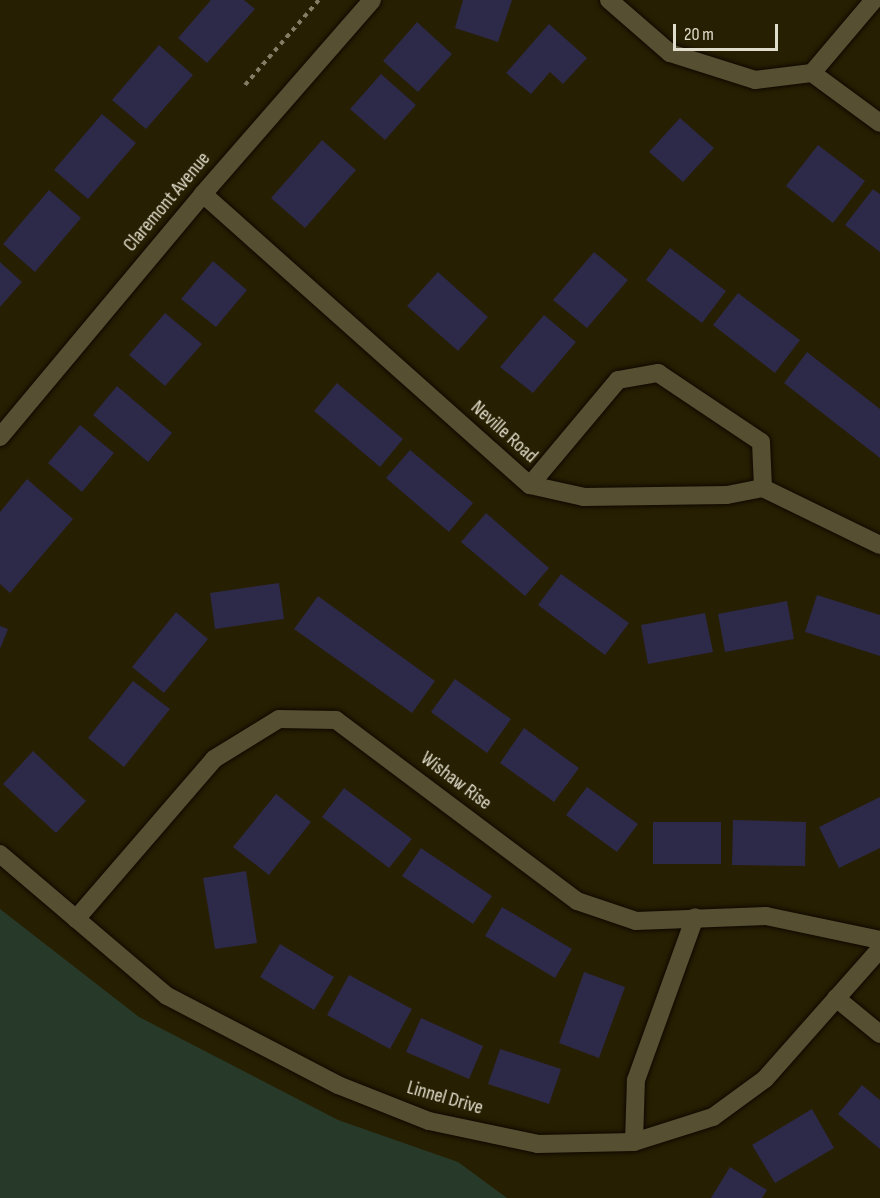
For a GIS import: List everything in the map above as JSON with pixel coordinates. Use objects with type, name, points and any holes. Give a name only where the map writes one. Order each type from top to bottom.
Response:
[{"type":"street","name":"Claremont Avenue","points":[[0,437],[203,194],[372,0]]},
{"type":"street","points":[[609,0],[670,53],[755,80],[812,73],[874,0]]},
{"type":"street","points":[[812,73],[880,123]]},
{"type":"street","name":"Neville Road","points":[[203,194],[530,485],[584,497],[727,495],[763,488]]},
{"type":"street","points":[[530,485],[618,380],[657,373],[761,442],[763,488],[880,545]]},
{"type":"street","name":"Wishaw Rise","points":[[76,919],[214,759],[279,719],[336,720],[577,901],[636,921],[766,916],[880,940]]},
{"type":"street","name":"Linnel Drive","points":[[0,854],[167,996],[338,1085],[419,1117],[538,1144],[634,1142],[713,1117],[765,1079],[880,950]]},
{"type":"street","points":[[634,1142],[636,1080],[695,917]]},
{"type":"street","points":[[836,998],[880,1034]]},
{"type":"path","points":[[245,85],[319,0]]},
{"type":"green space","points":[[0,909],[139,1017],[338,1120],[458,1162],[507,1198],[0,1198]]},
{"type":"building","points":[[211,0],[244,0],[255,9],[207,63],[178,38]]},
{"type":"building","points":[[463,0],[512,0],[498,42],[455,28]]},
{"type":"building","points":[[417,22],[452,54],[418,92],[383,61]]},
{"type":"building","points":[[549,24],[587,58],[563,84],[550,72],[531,94],[506,73]]},
{"type":"building","points":[[159,45],[193,75],[146,129],[112,100]]},
{"type":"building","points":[[381,74],[416,105],[385,140],[350,109]]},
{"type":"building","points":[[102,114],[136,143],[88,199],[54,170]]},
{"type":"building","points":[[680,118],[714,148],[683,182],[649,152]]},
{"type":"building","points":[[322,140],[356,170],[305,228],[271,198]]},
{"type":"building","points":[[818,145],[865,181],[833,223],[786,186]]},
{"type":"building","points":[[873,189],[880,194],[880,252],[845,225]]},
{"type":"building","points":[[49,190],[81,218],[35,272],[3,244]]},
{"type":"building","points":[[670,248],[726,291],[702,323],[646,280]]},
{"type":"building","points":[[594,252],[628,280],[587,328],[553,300]]},
{"type":"building","points":[[213,261],[247,290],[216,327],[181,299]]},
{"type":"building","points":[[0,262],[22,282],[0,307]]},
{"type":"building","points":[[438,272],[488,317],[458,351],[407,306]]},
{"type":"building","points":[[738,293],[800,340],[775,373],[713,325]]},
{"type":"building","points":[[165,313],[202,344],[165,386],[129,355]]},
{"type":"building","points":[[544,315],[576,342],[533,393],[500,367]]},
{"type":"building","points":[[807,352],[880,409],[880,458],[784,383]]},
{"type":"building","points":[[337,383],[403,439],[380,467],[314,411]]},
{"type":"building","points":[[117,386],[172,433],[148,462],[93,415]]},
{"type":"building","points":[[80,425],[114,453],[82,492],[48,463]]},
{"type":"building","points":[[410,450],[473,503],[449,532],[386,478]]},
{"type":"building","points":[[27,479],[73,519],[10,593],[0,584],[0,512]]},
{"type":"building","points":[[486,513],[549,568],[525,596],[461,542]]},
{"type":"building","points":[[561,574],[629,623],[605,655],[538,605]]},
{"type":"building","points":[[279,583],[284,619],[215,629],[210,593]]},
{"type":"building","points":[[817,595],[880,615],[880,656],[805,632]]},
{"type":"building","points":[[318,596],[435,681],[412,713],[294,629]]},
{"type":"building","points":[[787,601],[794,639],[725,652],[718,614]]},
{"type":"building","points":[[176,612],[208,639],[164,693],[132,667]]},
{"type":"building","points":[[705,613],[713,652],[648,664],[641,625]]},
{"type":"building","points":[[0,626],[8,629],[0,649]]},
{"type":"building","points":[[455,679],[511,719],[487,753],[431,712]]},
{"type":"building","points":[[133,681],[170,709],[124,767],[88,738]]},
{"type":"building","points":[[524,728],[579,768],[554,802],[500,763]]},
{"type":"building","points":[[33,751],[86,801],[56,833],[3,784]]},
{"type":"building","points":[[587,787],[638,824],[617,852],[566,815]]},
{"type":"building","points":[[344,788],[412,839],[389,868],[322,817]]},
{"type":"building","points":[[276,794],[311,822],[269,875],[233,847]]},
{"type":"building","points":[[880,797],[880,848],[839,868],[819,827]]},
{"type":"building","points":[[733,820],[806,822],[805,866],[732,865]]},
{"type":"building","points":[[653,822],[721,822],[721,864],[653,864]]},
{"type":"building","points":[[421,848],[492,896],[473,924],[402,876]]},
{"type":"building","points":[[246,871],[257,943],[215,949],[203,878]]},
{"type":"building","points":[[502,907],[572,949],[555,978],[485,936]]},
{"type":"building","points":[[280,944],[334,977],[314,1010],[260,977]]},
{"type":"building","points":[[584,972],[625,987],[599,1058],[559,1043]]},
{"type":"building","points":[[349,975],[412,1009],[390,1049],[327,1015]]},
{"type":"building","points":[[421,1018],[483,1046],[469,1079],[406,1052]]},
{"type":"building","points":[[500,1049],[561,1069],[549,1104],[488,1084]]},
{"type":"building","points":[[862,1085],[880,1100],[880,1149],[838,1114]]},
{"type":"building","points":[[812,1109],[834,1148],[775,1183],[752,1145]]},
{"type":"building","points":[[730,1167],[767,1190],[762,1198],[711,1198]]}]
